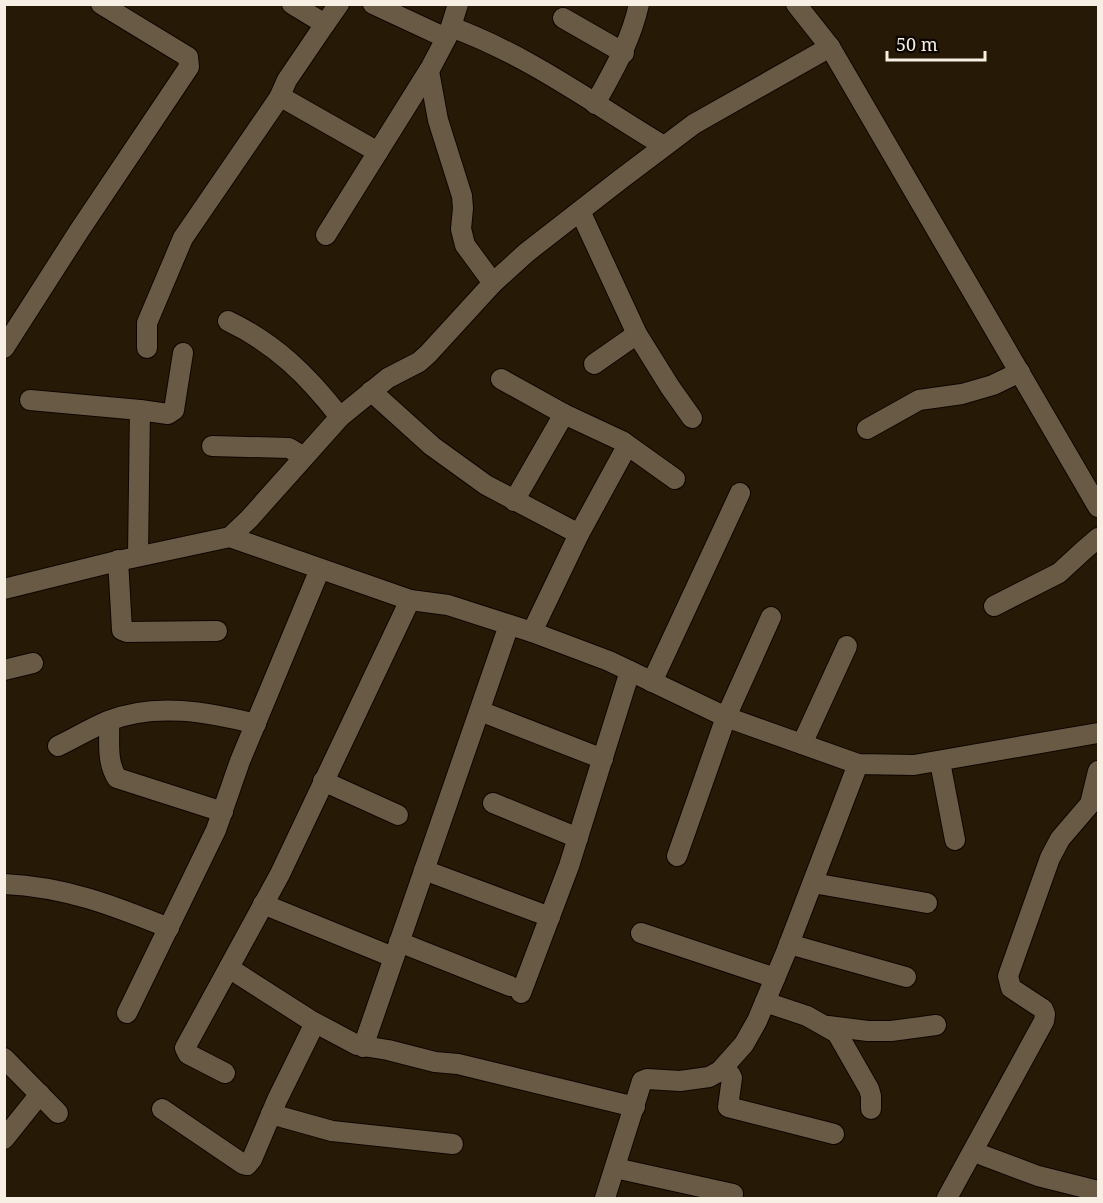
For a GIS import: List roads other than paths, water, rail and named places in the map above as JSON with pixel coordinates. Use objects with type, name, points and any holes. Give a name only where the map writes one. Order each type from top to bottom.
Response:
[{"type":"street","points":[[4,348],[189,67],[188,57],[101,4]]},
{"type":"street","points":[[292,4],[325,24]]},
{"type":"street","points":[[147,348],[147,323],[183,238],[279,98],[287,80],[339,4]]},
{"type":"street","points":[[373,4],[505,50],[533,64],[664,146]]},
{"type":"street","points":[[326,235],[429,71],[448,32],[458,4]]},
{"type":"street","points":[[595,104],[624,52],[639,4]]},
{"type":"street","points":[[796,4],[830,47],[1098,507]]},
{"type":"street","points":[[563,18],[624,52]]},
{"type":"street","points":[[230,537],[249,519],[340,417],[388,378],[424,358],[493,284],[526,253],[693,124],[830,47]]},
{"type":"street","points":[[429,71],[438,120],[462,196],[462,238],[493,284]]},
{"type":"street","points":[[279,98],[283,98],[378,153]]},
{"type":"street","points":[[580,211],[637,334],[692,418]]},
{"type":"street","points":[[228,321],[251,332],[283,355],[313,383],[340,417]]},
{"type":"street","points":[[594,364],[637,334]]},
{"type":"street","points":[[30,400],[168,414],[174,410],[183,353]]},
{"type":"street","points":[[867,429],[920,400],[962,394],[993,385],[1020,372]]},
{"type":"street","points":[[501,379],[564,414],[626,444],[675,479]]},
{"type":"street","points":[[371,392],[432,446],[486,485],[579,534]]},
{"type":"street","points":[[138,556],[140,410]]},
{"type":"street","points":[[514,501],[564,414]]},
{"type":"street","points":[[532,632],[626,444]]},
{"type":"street","points":[[212,446],[289,448],[303,457]]},
{"type":"street","points":[[652,682],[740,493]]},
{"type":"street","points":[[4,589],[118,560],[230,537],[410,600],[448,605],[532,632],[630,671],[726,717],[858,764],[914,765],[940,762],[1098,733]]},
{"type":"street","points":[[994,606],[1059,573],[1098,538]]},
{"type":"street","points":[[118,560],[122,630],[127,632],[217,631]]},
{"type":"street","points":[[126,1013],[223,812],[240,761],[320,569]]},
{"type":"street","points":[[225,1073],[188,1054],[185,1048],[280,874],[410,600]]},
{"type":"street","points":[[677,856],[726,717],[771,617]]},
{"type":"street","points":[[363,1047],[509,625]]},
{"type":"street","points":[[802,744],[847,646]]},
{"type":"street","points":[[4,670],[33,663]]},
{"type":"street","points":[[263,904],[515,990],[550,917],[578,838],[630,671]]},
{"type":"street","points":[[58,746],[109,721],[134,713],[185,711],[214,713],[256,724]]},
{"type":"street","points":[[480,711],[603,759]]},
{"type":"street","points":[[109,721],[109,753],[112,771],[117,778],[223,812]]},
{"type":"street","points":[[940,762],[955,840]]},
{"type":"street","points":[[605,1198],[642,1081],[644,1079],[680,1081],[709,1077],[720,1071],[744,1044],[765,1002],[789,944],[858,764]]},
{"type":"street","points":[[947,1198],[1044,1021],[1043,1009],[1011,988],[1008,976],[1050,858],[1060,839],[1090,804],[1098,771]]},
{"type":"street","points":[[323,781],[398,815]]},
{"type":"street","points":[[493,803],[578,838]]},
{"type":"street","points":[[424,870],[550,917]]},
{"type":"street","points":[[4,884],[66,892],[108,903],[169,928]]},
{"type":"street","points":[[813,884],[927,903]]},
{"type":"street","points":[[641,933],[775,978]]},
{"type":"street","points":[[789,944],[906,977]]},
{"type":"street","points":[[228,968],[315,1023],[357,1046],[388,1050],[435,1062],[458,1064],[635,1107]]},
{"type":"street","points":[[765,1002],[807,1016],[837,1033],[869,1089],[871,1109]]},
{"type":"street","points":[[162,1109],[247,1165],[252,1159],[271,1113],[315,1023]]},
{"type":"street","points":[[828,1026],[868,1031],[891,1031],[936,1025]]},
{"type":"street","points":[[4,1058],[58,1113]]},
{"type":"street","points":[[720,1071],[730,1074],[732,1078],[728,1107],[834,1134]]},
{"type":"street","points":[[4,1139],[40,1094]]},
{"type":"street","points":[[271,1113],[332,1131],[453,1144]]},
{"type":"street","points":[[974,1152],[1038,1176],[1070,1192],[1098,1191]]},
{"type":"street","points":[[615,1168],[733,1194]]}]
